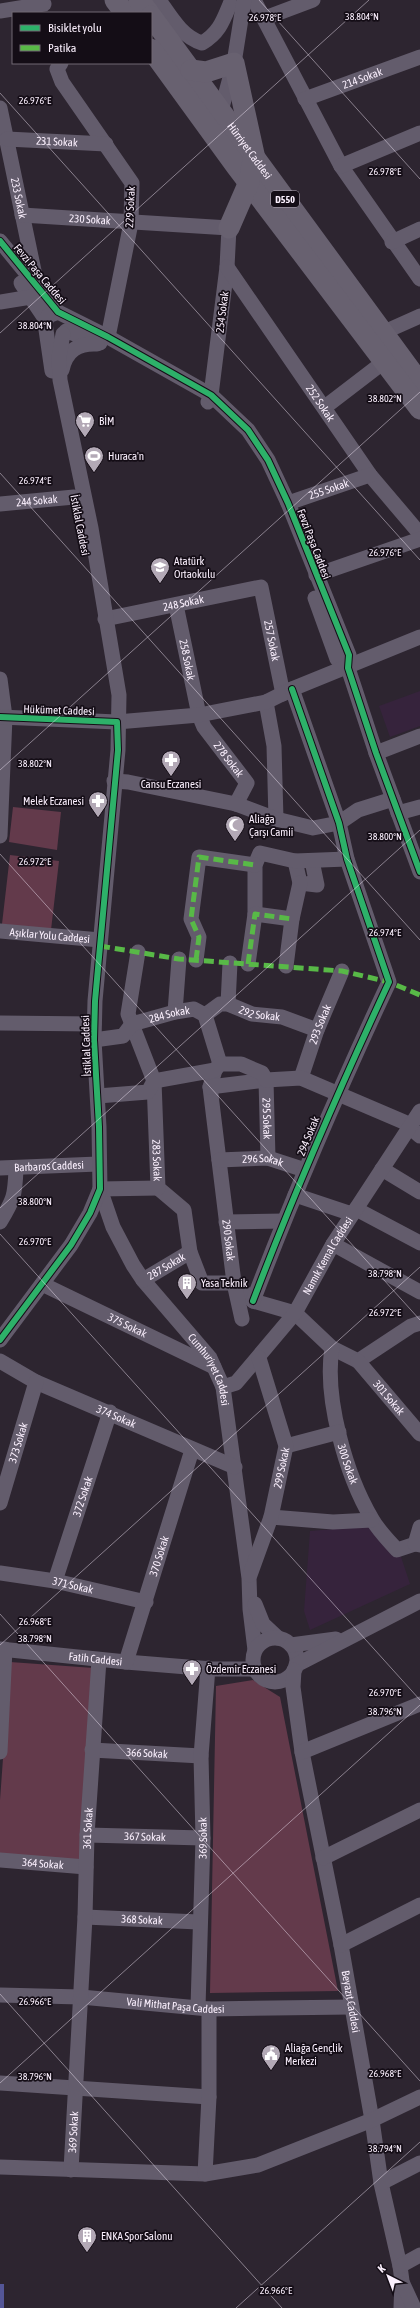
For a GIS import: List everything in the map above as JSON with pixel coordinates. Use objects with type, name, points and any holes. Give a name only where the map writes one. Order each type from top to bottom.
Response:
[{"type":"highway","points":[[116,0],[124,12]]},
{"type":"highway","points":[[140,0],[148,12]]},
{"type":"highway","name":"Hürriyet Caddesi","points":[[152,17],[254,154],[382,333],[420,383]]},
{"type":"highway","name":"Hürriyet Caddesi","points":[[152,50],[236,166],[273,212],[420,409]]},
{"type":"highway","points":[[191,70],[206,72],[234,63],[254,154],[249,182],[230,228]]},
{"type":"highway","points":[[213,134],[221,111]]},
{"type":"highway","points":[[230,228],[236,166]]},
{"type":"highway","points":[[230,228],[240,218],[253,210],[262,209],[273,212]]},
{"type":"street","points":[[159,0],[182,31],[191,40],[202,43],[213,37],[236,4]]},
{"type":"street","points":[[254,0],[265,18],[305,99],[341,166],[392,242],[420,279]]},
{"type":"street","points":[[265,18],[313,0]]},
{"type":"street","points":[[221,111],[234,63],[236,4]]},
{"type":"street","points":[[0,11],[44,6]]},
{"type":"street","name":"214 Sokak","points":[[305,99],[420,56]]},
{"type":"street","name":"229 Sokak","points":[[59,69],[132,183],[131,223],[106,341]]},
{"type":"street","name":"233 Sokak","points":[[0,108],[8,139],[35,293]]},
{"type":"street","points":[[341,166],[420,133]]},
{"type":"street","name":"231 Sokak","points":[[8,139],[106,144]]},
{"type":"street","name":"230 Sokak","points":[[22,215],[230,228]]},
{"type":"street","name":"254 Sokak","points":[[209,398],[228,267],[230,228]]},
{"type":"street","points":[[392,242],[420,229]]},
{"type":"street","name":"Fevzi Paşa Caddesi","points":[[0,241],[58,324],[106,341],[209,398],[248,430],[268,460],[288,503],[349,655],[348,668],[376,753],[419,869]]},
{"type":"street","name":"Fevzi Paşa Caddesi","points":[[0,255],[35,293]]},
{"type":"street","name":"252 Sokak","points":[[228,267],[325,407],[370,476],[420,534]]},
{"type":"street","points":[[0,302],[35,293]]},
{"type":"street","points":[[382,333],[420,316]]},
{"type":"street","name":"İstiklal Caddesi","points":[[0,1340],[71,1245],[90,1213],[100,1189],[98,1164],[98,1096],[94,1024],[100,940],[118,750],[117,722],[119,695],[105,619],[91,528],[60,380],[58,324]]},
{"type":"street","name":"İstiklal Caddesi","points":[[58,324],[54,386],[82,533],[110,697],[117,722]]},
{"type":"street","points":[[60,380],[64,360],[72,350],[81,345],[106,341]]},
{"type":"street","points":[[325,407],[385,361]]},
{"type":"street","name":"Fevzi Paşa Caddesi","points":[[209,398],[243,436],[263,465],[282,508],[337,659],[348,668]]},
{"type":"street","name":"255 Sokak","points":[[288,503],[370,476]]},
{"type":"street","name":"244 Sokak","points":[[0,504],[74,497]]},
{"type":"street","points":[[316,575],[420,539]]},
{"type":"street","name":"248 Sokak","points":[[105,619],[261,587]]},
{"type":"street","name":"257 Sokak","points":[[261,587],[288,692],[339,823],[347,859],[389,982]]},
{"type":"street","name":"258 Sokak","points":[[176,605],[198,715]]},
{"type":"street","name":"Hükümet Caddesi","points":[[3,717],[117,722],[198,715],[266,702],[420,637]]},
{"type":"street","points":[[0,679],[3,717],[0,836]]},
{"type":"street","points":[[266,702],[274,746],[276,819]]},
{"type":"street","name":"278 Sokak","points":[[198,715],[204,727],[247,784],[236,804]]},
{"type":"street","points":[[376,753],[420,736]]},
{"type":"street","points":[[114,781],[128,782],[236,804],[276,819],[313,828],[339,823],[358,810],[396,806],[420,807]]},
{"type":"street","points":[[248,964],[255,914],[255,865],[260,853],[295,861],[347,859]]},
{"type":"street","points":[[196,960],[199,937],[191,919],[199,857],[255,865]]},
{"type":"street","points":[[286,966],[292,919],[300,883],[295,861]]},
{"type":"street","points":[[300,883],[317,885],[312,861]]},
{"type":"street","points":[[255,914],[292,919]]},
{"type":"street","name":"Aşıklar Yolu Caddesi","points":[[0,931],[100,940]]},
{"type":"street","name":"283 Sokak","points":[[138,952],[128,1014],[154,1081],[158,1188],[184,1210],[190,1252],[202,1283],[234,1283]]},
{"type":"street","points":[[175,1012],[179,959]]},
{"type":"street","points":[[228,1004],[230,963]]},
{"type":"street","name":"293 Sokak","points":[[301,1078],[317,1030],[342,971]]},
{"type":"street","name":"294 Sokak","points":[[253,1301],[337,1092],[389,982]]},
{"type":"street","name":"292 Sokak","points":[[205,1015],[220,1004],[228,1004],[252,1014],[282,1016],[317,1030]]},
{"type":"street","name":"284 Sokak","points":[[132,1024],[175,1012],[194,1009],[205,1015]]},
{"type":"street","points":[[205,1015],[218,1067],[210,1087],[266,1080],[301,1078],[319,1087],[337,1092],[415,1131]]},
{"type":"street","points":[[0,1024],[94,1024]]},
{"type":"street","points":[[94,1040],[123,1036],[132,1024]]},
{"type":"street","points":[[98,1096],[148,1092],[154,1081],[218,1067],[241,1064],[262,1073],[266,1080]]},
{"type":"street","name":"295 Sokak","points":[[266,1080],[268,1158]]},
{"type":"street","name":"290 Sokak","points":[[210,1087],[234,1283],[242,1319]]},
{"type":"street","name":"Namık Kemal Caddesi","points":[[223,1387],[236,1383],[259,1358],[294,1313],[333,1244],[354,1211],[382,1169],[415,1131],[420,1111]]},
{"type":"street","name":"296 Sokak","points":[[219,1160],[268,1158],[305,1170]]},
{"type":"street","name":"Barbaros Caddesi","points":[[0,1168],[16,1169],[98,1164]]},
{"type":"street","points":[[0,1222],[11,1205],[15,1191],[16,1169]]},
{"type":"street","points":[[382,1169],[420,1192]]},
{"type":"street","points":[[100,1189],[158,1188]]},
{"type":"street","name":"Cumhuriyet Caddesi","points":[[100,1189],[113,1227],[143,1280],[210,1358],[223,1387],[249,1578],[250,1609],[257,1665]]},
{"type":"street","points":[[295,1195],[354,1211],[420,1244]]},
{"type":"street","points":[[226,1222],[284,1221]]},
{"type":"street","points":[[333,1244],[420,1292]]},
{"type":"street","name":"287 Sokak","points":[[143,1280],[190,1252]]},
{"type":"street","points":[[234,1283],[253,1301],[294,1313],[332,1348],[358,1361],[411,1326],[420,1323]]},
{"type":"street","name":"375 Sokak","points":[[42,1284],[214,1367]]},
{"type":"street","name":"300 Sokak","points":[[332,1348],[331,1386],[339,1432],[353,1480],[372,1520],[397,1550],[417,1545]]},
{"type":"street","name":"299 Sokak","points":[[249,1578],[271,1517],[286,1446],[259,1358]]},
{"type":"street","name":"374 Sokak","points":[[0,1361],[36,1382],[110,1412],[192,1450],[235,1467]]},
{"type":"street","name":"301 Sokak","points":[[358,1361],[420,1434]]},
{"type":"street","name":"373 Sokak","points":[[0,1503],[36,1382]]},
{"type":"street","name":"372 Sokak","points":[[55,1581],[110,1412]]},
{"type":"street","points":[[286,1446],[339,1432]]},
{"type":"street","name":"370 Sokak","points":[[126,1662],[146,1602],[192,1450]]},
{"type":"street","points":[[271,1517],[333,1522],[372,1520]]},
{"type":"street","points":[[417,1545],[420,1527]]},
{"type":"street","name":"371 Sokak","points":[[0,1573],[55,1581],[146,1602]]},
{"type":"street","name":"Cumhuriyet Caddesi","points":[[249,1578],[263,1624],[285,1642]]},
{"type":"street","name":"Fatih Caddesi","points":[[191,1666],[257,1665],[280,1681],[287,1678],[295,1667],[347,1637],[420,1601]]},
{"type":"street","name":"Fatih Caddesi","points":[[257,1665],[264,1641],[285,1642],[347,1637]]},
{"type":"street","points":[[285,1642],[296,1658],[293,1687],[297,1722]]},
{"type":"street","points":[[0,1752],[3,1649]]},
{"type":"street","name":"Fatih Caddesi","points":[[3,1649],[99,1660],[208,1668],[257,1665]]},
{"type":"street","name":"361 Sokak","points":[[80,1997],[85,1917],[87,1835],[99,1660]]},
{"type":"street","points":[[257,1665],[279,1686],[286,1695],[297,1722]]},
{"type":"street","name":"369 Sokak","points":[[205,2174],[209,2097],[203,2008],[200,1922],[203,1838],[201,1756],[208,1668]]},
{"type":"street","points":[[302,1752],[420,1704]]},
{"type":"street","name":"Beyazıt Caddesi","points":[[297,1722],[341,1945],[372,2120],[381,2184],[400,2266],[402,2281],[401,2308]]},
{"type":"street","name":"366 Sokak","points":[[92,1750],[201,1756]]},
{"type":"street","points":[[323,1858],[420,1810]]},
{"type":"street","name":"367 Sokak","points":[[87,1835],[203,1838]]},
{"type":"street","name":"364 Sokak","points":[[0,1860],[86,1867]]},
{"type":"street","points":[[341,1945],[419,1907]]},
{"type":"street","name":"368 Sokak","points":[[85,1917],[200,1922]]},
{"type":"street","name":"Vali Mithat Paşa Caddesi","points":[[0,1995],[80,1997],[203,2008],[351,2007]]},
{"type":"street","name":"369 Sokak","points":[[71,2170],[80,1997]]},
{"type":"street","points":[[0,2083],[209,2097]]},
{"type":"street","points":[[0,2167],[205,2174],[258,2166],[372,2120],[420,2097]]},
{"type":"street","points":[[381,2184],[420,2163]]},
{"type":"street","points":[[400,2266],[420,2255]]},
{"type":"street","name":"Beyazıt Caddesi","points":[[402,2281],[414,2308]]},
{"type":"shaded area","points":[[420,691],[420,726],[390,737],[379,706]]},
{"type":"shaded area","points":[[13,807],[61,812],[57,850],[9,842]]},
{"type":"shaded area","points":[[10,855],[59,861],[51,930],[2,924]]},
{"type":"shaded area","points":[[369,1526],[401,1557],[410,1584],[310,1630],[304,1611],[310,1531]]},
{"type":"shaded area","points":[[10,1662],[94,1668],[80,1861],[0,1856],[0,1800]]},
{"type":"shaded area","points":[[253,1680],[280,1697],[338,1991],[210,1993],[216,1686]]},
{"type":"shaded area","points":[[0,2284],[4,2284],[4,2308],[0,2308]]},
{"type":"marked path","points":[[196,960],[199,937],[191,919],[199,857],[255,865]]},
{"type":"marked path","points":[[248,964],[255,914],[292,919]]},
{"type":"marked path","points":[[100,946],[179,959],[342,971],[389,982],[420,995]]},
{"type":"cycle path","points":[[0,241],[58,312],[108,337],[211,395],[248,430],[268,460],[288,503],[349,655],[348,668],[376,753],[420,872]]},
{"type":"cycle path","points":[[253,1301],[318,1140],[389,982],[347,859],[339,823],[292,689]]},
{"type":"cycle path","points":[[0,717],[117,722],[118,750],[95,1001],[94,1040],[99,1127],[100,1189],[90,1213],[71,1245],[0,1340]]},
{"type":"place","name":"BİM","points":[[85,438]]},
{"type":"place","name":"Huraca'n","points":[[94,473]]},
{"type":"place","name":"Atatürk Ortaokulu","points":[[160,584]]},
{"type":"place","name":"Cansu Eczanesi","points":[[171,777]]},
{"type":"place","name":"Melek Eczanesi","points":[[98,818]]},
{"type":"place","name":"Aliağa Çarşı Camii","points":[[235,842]]},
{"type":"place","name":"Yasa Teknik","points":[[187,1300]]},
{"type":"place","name":"Özdemir Eczanesi","points":[[192,1686]]},
{"type":"place","name":"Aliağa Gençlik Merkezi","points":[[271,2071]]},
{"type":"place","name":"ENKA Spor Salonu","points":[[87,2253]]}]
